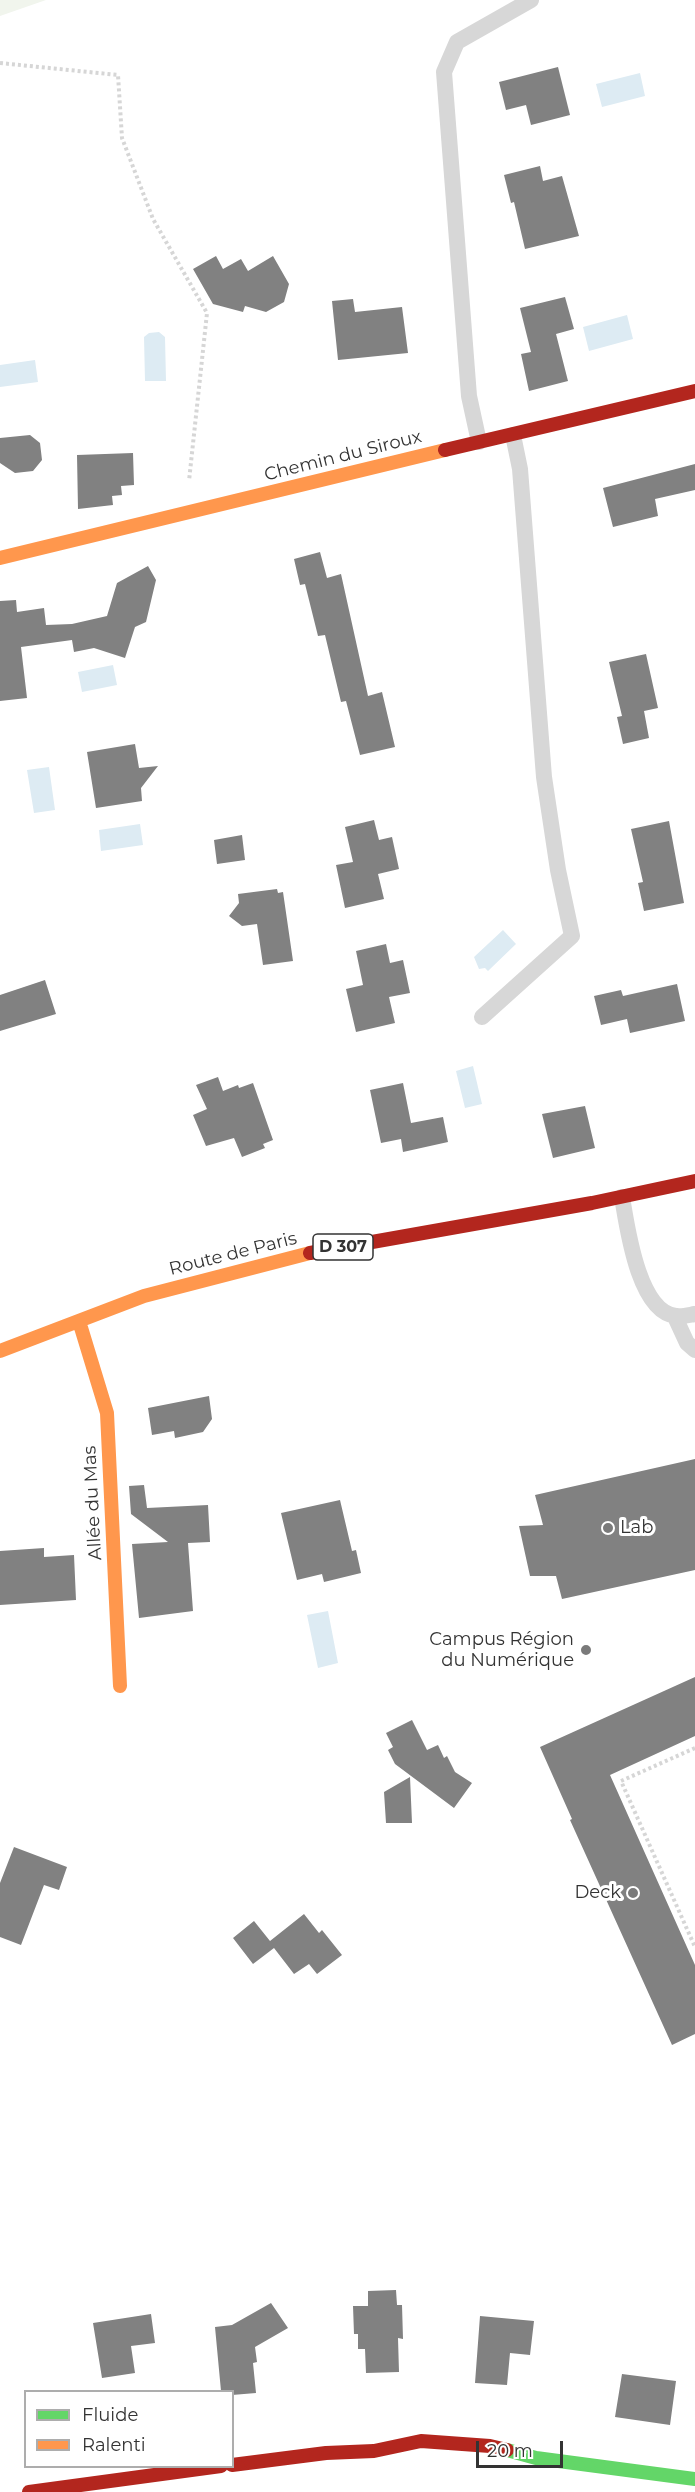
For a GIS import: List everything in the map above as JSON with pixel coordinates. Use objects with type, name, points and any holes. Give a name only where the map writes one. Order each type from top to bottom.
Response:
[{"type":"street","name":"Chemin du Siroux","points":[[0,558],[695,391]]},
{"type":"street","name":"Route de Paris","points":[[0,1351],[144,1296],[286,1257],[622,1197],[695,1181]]},
{"type":"street","name":"Allée du Mas","points":[[79,1321],[106,1413],[120,1686]]},
{"type":"street","points":[[234,2465],[326,2453],[376,2450],[421,2441],[490,2446],[536,2458],[695,2479]]},
{"type":"street","points":[[376,2450],[406,2457]]},
{"type":"street","points":[[496,2463],[536,2458]]},
{"type":"street","points":[[29,2492],[206,2468]]},
{"type":"lane","points":[[479,442],[469,396],[444,72],[457,42],[531,0]]},
{"type":"lane","points":[[482,1017],[572,936],[558,870],[544,777],[520,469],[513,435]]},
{"type":"lane","points":[[622,1197],[631,1250],[645,1288],[659,1308],[675,1317],[687,1343],[695,1350]]},
{"type":"lane","points":[[675,1317],[695,1314]]},
{"type":"path","points":[[0,63],[117,75],[122,138],[153,219],[207,313],[189,479],[190,511]]},
{"type":"path","points":[[695,1748],[621,1781],[695,1947]]},
{"type":"shaded area","points":[[0,0],[46,0],[0,16]]},
{"type":"shaded area","points":[[640,73],[645,96],[602,107],[596,84]]},
{"type":"shaded area","points":[[627,315],[633,339],[589,351],[583,327]]},
{"type":"shaded area","points":[[159,332],[165,337],[166,381],[145,381],[144,337],[149,333]]},
{"type":"shaded area","points":[[35,360],[38,382],[0,387],[0,365]]},
{"type":"shaded area","points":[[113,665],[117,685],[82,692],[78,672]]},
{"type":"shaded area","points":[[49,767],[55,810],[34,813],[27,770]]},
{"type":"shaded area","points":[[140,824],[143,845],[101,851],[99,830]]},
{"type":"shaded area","points":[[503,930],[516,944],[488,971],[485,968],[479,969],[474,957]]},
{"type":"shaded area","points":[[473,1066],[482,1104],[465,1108],[456,1071]]},
{"type":"shaded area","points":[[328,1611],[338,1663],[318,1668],[307,1615]]},
{"type":"building","points":[[558,67],[570,115],[531,125],[526,105],[506,110],[499,82]]},
{"type":"building","points":[[540,166],[543,181],[562,176],[579,236],[525,249],[514,202],[511,203],[504,175]]},
{"type":"building","points":[[216,256],[223,269],[241,259],[248,271],[273,256],[289,284],[284,302],[266,312],[245,306],[243,312],[213,304],[193,269]]},
{"type":"building","points":[[565,297],[574,329],[556,334],[568,381],[529,391],[521,354],[531,352],[520,308]]},
{"type":"building","points":[[353,299],[355,312],[402,307],[408,353],[338,360],[332,301]]},
{"type":"building","points":[[30,435],[40,443],[42,460],[33,471],[15,473],[0,463],[0,438]]},
{"type":"building","points":[[133,453],[134,485],[121,486],[122,495],[112,496],[113,505],[78,509],[77,455]]},
{"type":"building","points":[[695,464],[695,490],[655,499],[658,516],[613,527],[603,488]]},
{"type":"building","points":[[320,552],[327,578],[341,574],[368,696],[382,692],[395,747],[360,755],[346,701],[341,702],[325,635],[318,636],[305,584],[300,585],[294,559]]},
{"type":"building","points":[[148,566],[156,580],[146,622],[135,627],[125,658],[94,648],[74,652],[72,640],[21,647],[27,698],[0,701],[0,601],[16,600],[17,612],[44,608],[46,625],[72,624],[107,616],[117,583]]},
{"type":"building","points":[[646,654],[658,708],[644,711],[649,738],[623,744],[617,717],[622,716],[609,662]]},
{"type":"building","points":[[135,744],[139,768],[158,766],[141,788],[142,801],[96,808],[87,752]]},
{"type":"building","points":[[374,820],[379,840],[392,837],[399,869],[378,874],[384,899],[345,908],[336,865],[353,862],[345,827]]},
{"type":"building","points":[[669,821],[684,903],[644,911],[638,883],[643,882],[631,829]]},
{"type":"building","points":[[242,835],[245,860],[217,864],[214,840]]},
{"type":"building","points":[[277,889],[278,893],[283,892],[293,961],[263,965],[257,924],[242,926],[229,916],[239,903],[238,894]]},
{"type":"building","points":[[386,944],[390,963],[403,960],[410,993],[389,997],[395,1023],[356,1032],[346,989],[363,985],[356,951]]},
{"type":"building","points":[[45,980],[56,1014],[0,1031],[0,995]]},
{"type":"building","points":[[677,984],[685,1021],[630,1033],[627,1019],[601,1025],[594,996],[621,990],[623,996]]},
{"type":"building","points":[[218,1077],[223,1091],[238,1085],[239,1088],[253,1083],[273,1140],[263,1144],[265,1148],[242,1157],[234,1138],[206,1146],[193,1115],[207,1109],[196,1085]]},
{"type":"building","points":[[403,1083],[411,1123],[443,1117],[448,1142],[403,1152],[401,1139],[381,1143],[370,1090]]},
{"type":"building","points":[[585,1106],[595,1148],[553,1158],[542,1114]]},
{"type":"building","points":[[209,1396],[212,1419],[203,1432],[175,1438],[174,1431],[152,1435],[148,1408]]},
{"type":"building","name":"Lab","points":[[695,1459],[695,1570],[562,1599],[556,1576],[530,1576],[519,1526],[543,1525],[535,1495]]},
{"type":"building","points":[[144,1485],[147,1508],[208,1505],[210,1542],[188,1543],[193,1611],[139,1618],[132,1544],[168,1542],[131,1514],[129,1486]]},
{"type":"building","points":[[340,1500],[352,1551],[356,1550],[361,1573],[324,1582],[322,1574],[297,1580],[281,1513]]},
{"type":"building","points":[[44,1548],[44,1557],[74,1555],[76,1600],[0,1605],[0,1551]]},
{"type":"building","name":"Deck","points":[[695,1677],[695,1736],[610,1775],[695,1965],[695,2034],[672,2045],[570,1820],[572,1819],[540,1747]]},
{"type":"building","points":[[412,1720],[427,1750],[438,1745],[444,1758],[447,1756],[455,1772],[472,1783],[454,1808],[395,1764],[388,1750],[393,1747],[386,1733]]},
{"type":"building","points":[[410,1777],[412,1823],[386,1823],[384,1792]]},
{"type":"building","points":[[14,1847],[67,1867],[59,1890],[44,1885],[21,1945],[0,1937],[0,1883]]},
{"type":"building","points":[[304,1914],[319,1933],[322,1930],[342,1955],[317,1974],[309,1964],[294,1974],[274,1948],[253,1964],[233,1938],[254,1921],[270,1941]]},
{"type":"building","points":[[396,2290],[397,2305],[402,2305],[403,2339],[398,2338],[399,2372],[366,2373],[365,2349],[358,2349],[358,2334],[354,2334],[353,2306],[368,2306],[368,2291]]},
{"type":"building","points":[[271,2303],[288,2328],[255,2347],[257,2362],[253,2363],[256,2393],[234,2395],[234,2390],[221,2390],[215,2327],[232,2325]]},
{"type":"building","points":[[151,2314],[155,2343],[131,2346],[135,2373],[102,2378],[93,2323]]},
{"type":"building","points":[[480,2316],[534,2321],[530,2355],[510,2353],[507,2385],[475,2383]]},
{"type":"building","points":[[622,2374],[676,2381],[670,2425],[615,2417]]},
{"type":"traffic: fast","points":[[507,2450],[536,2458],[695,2479]]},
{"type":"traffic: slow","points":[[0,558],[445,450]]},
{"type":"traffic: slow","points":[[0,1351],[144,1296],[310,1253]]},
{"type":"traffic: slow","points":[[79,1321],[107,1413],[120,1686]]},
{"type":"traffic: jam","points":[[445,450],[695,391]]},
{"type":"traffic: jam","points":[[310,1253],[592,1203],[695,1181]]},
{"type":"traffic: jam","points":[[234,2465],[326,2453],[374,2451],[421,2441],[490,2446],[507,2450]]},
{"type":"traffic: jam","points":[[29,2492],[206,2468]]},
{"type":"place","name":"Lab","points":[[608,1528]]},
{"type":"place","name":"Campus Région du Numérique","points":[[586,1650]]},
{"type":"place","name":"Deck","points":[[633,1893]]}]
